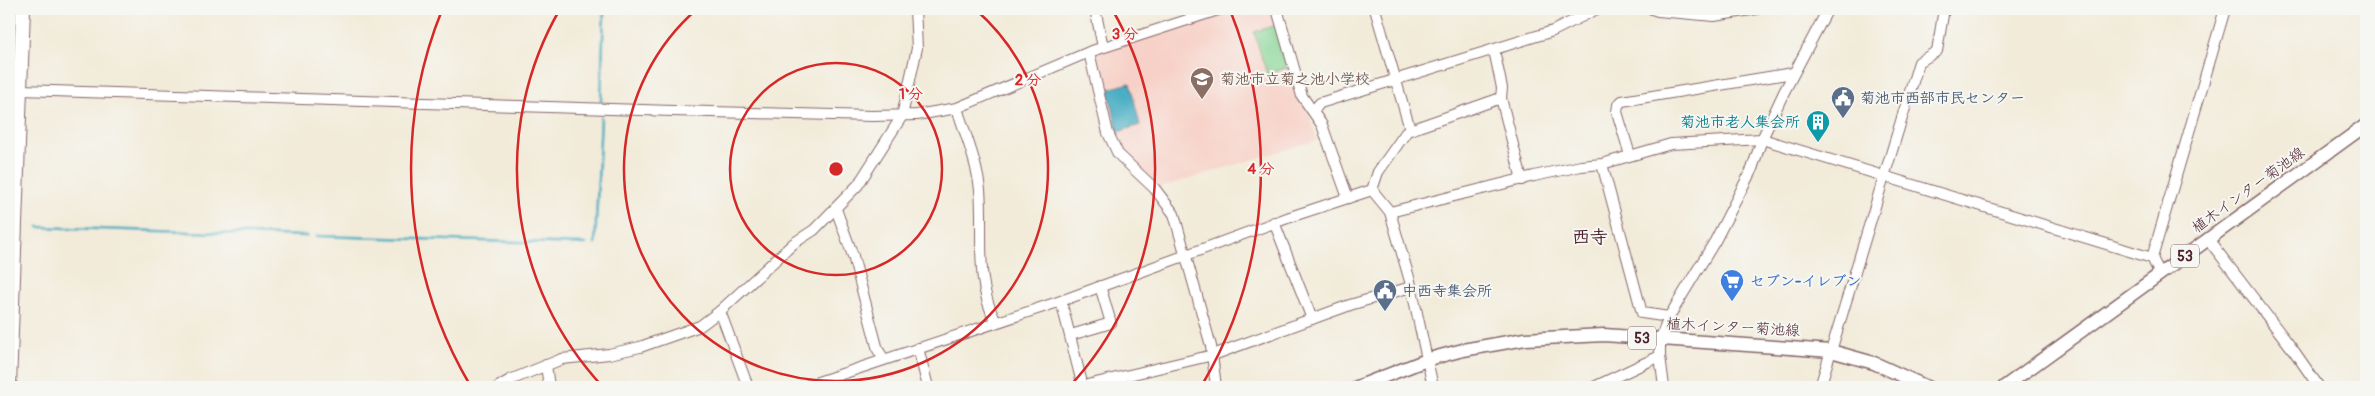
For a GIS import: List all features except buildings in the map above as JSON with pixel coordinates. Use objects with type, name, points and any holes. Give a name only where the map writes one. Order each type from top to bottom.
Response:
[{"type":"highway","points":[[9,385],[23,9]]},
{"type":"main road","name":"植木インター菊池線","points":[[2004,387],[2366,125]]},
{"type":"main road","name":"植木インター菊池線","points":[[1357,387],[1429,359],[1464,350],[1526,339],[1604,335],[1831,351],[1874,363],[1927,387]]},
{"type":"street","points":[[498,387],[546,365],[569,358],[609,354],[640,347],[700,326],[720,311],[794,243],[814,230],[858,185],[874,163],[902,116],[917,48],[915,9]]},
{"type":"street","points":[[1094,9],[1103,47]]},
{"type":"street","points":[[21,90],[673,111],[917,116],[957,108],[1089,52],[1222,9]]},
{"type":"street","points":[[1277,9],[1302,96],[1322,125],[1348,198]]},
{"type":"street","points":[[1375,9],[1410,129]]},
{"type":"street","points":[[1313,111],[1320,104],[1553,31],[1597,9]]},
{"type":"street","points":[[1652,9],[1658,11],[1714,12],[1757,9]]},
{"type":"street","points":[[1664,387],[1660,340],[1669,317],[1715,241],[1752,169],[1762,140],[1793,72],[1828,9]]},
{"type":"street","points":[[1820,387],[1919,62],[1937,51],[1944,9]]},
{"type":"street","points":[[2160,274],[2152,258],[2225,9]]},
{"type":"street","points":[[1494,50],[1502,88],[1501,98],[1522,180]]},
{"type":"street","points":[[1089,52],[1101,108],[1114,147],[1118,154],[1156,189],[1174,214],[1213,355],[1216,387]]},
{"type":"street","points":[[1630,155],[1617,112],[1618,105],[1622,101],[1793,72]]},
{"type":"street","points":[[1372,190],[1378,172],[1388,154],[1410,129],[1501,98]]},
{"type":"street","points":[[957,108],[980,189],[981,261],[988,306],[996,322]]},
{"type":"street","points":[[1390,212],[1581,166],[1602,164],[1671,144],[1762,140],[2152,258]]},
{"type":"street","points":[[1602,164],[1642,313],[1669,317]]},
{"type":"street","points":[[803,387],[1061,301],[1274,222],[1372,190]]},
{"type":"street","points":[[1372,190],[1390,212],[1429,359],[1433,387]]},
{"type":"street","points":[[836,209],[853,256],[878,350],[884,359]]},
{"type":"street","points":[[1274,222],[1312,319]]},
{"type":"street","points":[[2208,239],[2294,351],[2319,387]]},
{"type":"street","points":[[1071,336],[1111,323],[1100,286]]},
{"type":"street","points":[[1061,301],[1083,387],[1213,355],[1350,305],[1411,288]]},
{"type":"street","points":[[720,311],[748,387]]},
{"type":"street","points":[[918,348],[928,387]]},
{"type":"street","points":[[1594,387],[1660,356]]},
{"type":"street","points":[[546,365],[549,387]]},
{"type":"shaded area","name":"菊池市立菊之池小学校","points":[[1221,9],[1278,9],[1317,140],[1155,189],[1118,154],[1089,52]]},
{"type":"green space","points":[[1283,23],[1295,65],[1267,74],[1254,32]]},
{"type":"water","points":[[1130,83],[1140,125],[1118,132],[1108,89]]},
{"type":"waterway","points":[[601,101],[604,9]]},
{"type":"waterway","points":[[595,244],[601,117]]},
{"type":"waterway","points":[[38,227],[307,236]]},
{"type":"waterway","points":[[317,236],[585,244]]},
{"type":"place","name":"菊池市立菊之池小学校","points":[[1202,100]]},
{"type":"place","name":"菊池市西部市民センター","points":[[1843,119]]},
{"type":"place","name":"菊池市老人集会所","points":[[1818,143]]},
{"type":"place","name":"セブン-イレブン","points":[[1732,302]]},
{"type":"place","name":"中西寺集会所","points":[[1385,312]]},
{"type":"district","name":"西寺","points":[[1590,237]]}]
